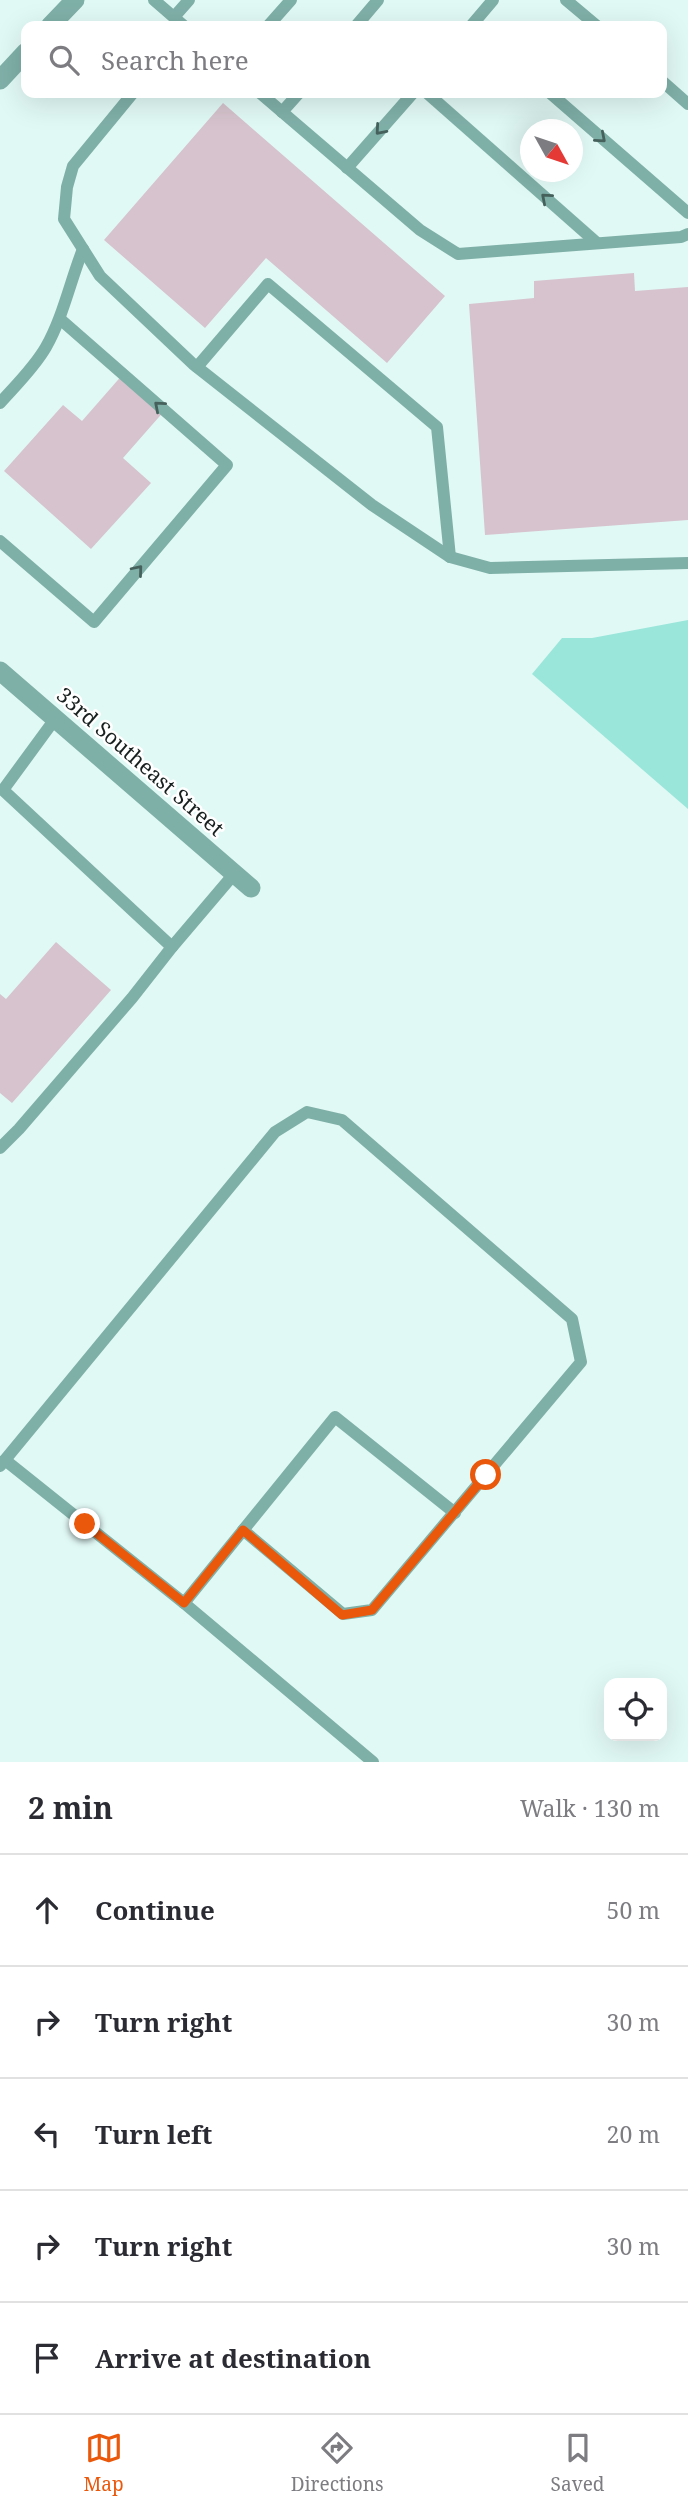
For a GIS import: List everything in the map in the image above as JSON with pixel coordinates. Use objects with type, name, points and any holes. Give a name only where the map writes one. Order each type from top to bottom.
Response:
[{"type":"street","points":[[55,21],[75,0]]},
{"type":"street","points":[[0,80],[21,57]]},
{"type":"street","name":"33rd Southeast Street","points":[[0,671],[251,888]]},
{"type":"lane","points":[[154,0],[178,21]]},
{"type":"lane","points":[[174,17],[189,0]]},
{"type":"lane","points":[[273,21],[292,0]]},
{"type":"lane","points":[[360,21],[378,0]]},
{"type":"lane","points":[[476,21],[494,0]]},
{"type":"lane","points":[[566,0],[591,21]]},
{"type":"lane","points":[[667,85],[688,104]]},
{"type":"lane","points":[[129,98],[72,166],[64,219],[100,276],[197,367],[372,505],[450,557],[490,568],[688,563]]},
{"type":"lane","points":[[266,98],[421,230],[458,254],[681,237],[688,233]]},
{"type":"lane","points":[[282,112],[295,98]]},
{"type":"lane","points":[[348,168],[409,98]]},
{"type":"lane","points":[[433,98],[597,243]]},
{"type":"lane","points":[[556,98],[688,213]]},
{"type":"lane","points":[[0,403],[44,350],[60,319],[83,249]]},
{"type":"lane","points":[[197,367],[268,284],[437,427],[450,557]]},
{"type":"lane","points":[[0,541],[94,622],[227,465],[60,319]]},
{"type":"lane","points":[[55,719],[3,794],[172,947]]},
{"type":"lane","points":[[0,1148],[132,998],[234,874]]},
{"type":"lane","points":[[243,1530],[342,1615],[372,1610],[581,1362],[572,1319],[342,1120],[307,1112],[275,1132],[3,1463],[184,1603],[373,1762]]},
{"type":"lane","points":[[184,1603],[335,1417],[455,1513]]},
{"type":"green space","points":[[688,620],[688,809],[532,674],[562,638],[592,638]]},
{"type":"building","points":[[223,103],[445,296],[387,363],[266,258],[205,328],[104,240]]},
{"type":"building","points":[[634,273],[635,291],[688,287],[688,520],[485,535],[469,304],[534,298],[534,281]]},
{"type":"building","points":[[124,373],[166,409],[123,458],[151,483],[91,549],[4,471],[63,405],[82,421]]},
{"type":"building","points":[[56,942],[111,990],[12,1103],[0,1093],[0,994],[6,999]]},
{"type":"route","points":[[85,1524],[184,1603],[243,1530],[342,1615],[372,1610],[486,1475]]}]
